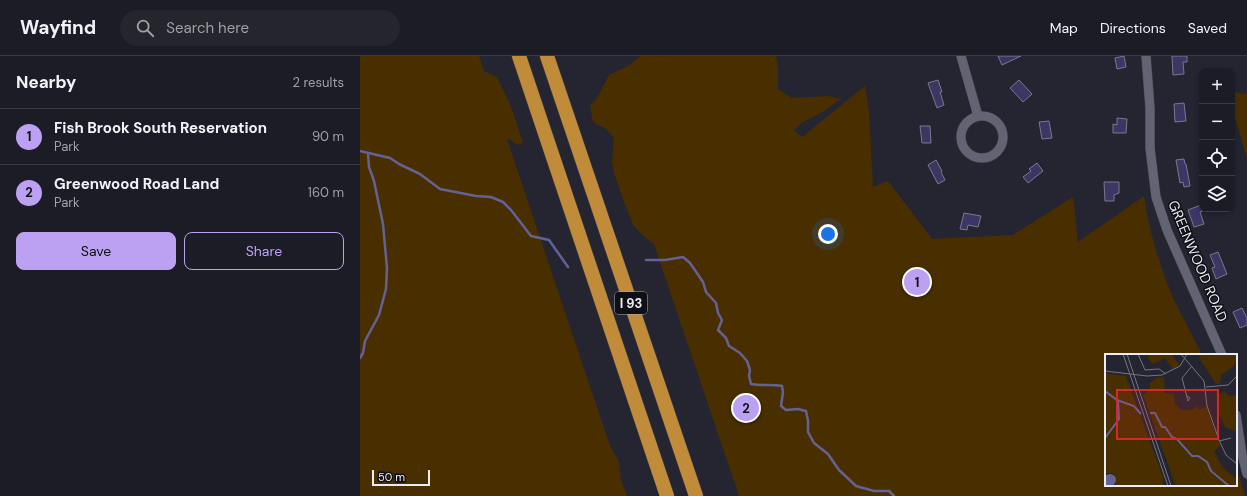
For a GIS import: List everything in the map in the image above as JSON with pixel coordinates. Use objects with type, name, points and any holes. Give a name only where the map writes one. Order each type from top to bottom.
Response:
[{"type":"highway","name":"I 93","points":[[519,56],[667,496]]},
{"type":"highway","name":"I 93","points":[[548,56],[696,496]]},
{"type":"street","points":[[960,56],[978,116]]},
{"type":"street","name":"GREENWOOD ROAD","points":[[1146,56],[1150,108],[1150,148],[1156,197],[1167,230],[1222,354]]},
{"type":"street","points":[[978,116],[988,116],[996,121],[1003,134],[1000,148],[993,154],[984,157],[975,156],[968,151],[962,140],[964,126],[970,120],[978,116]]},
{"type":"street","points":[[1237,422],[1247,474]]},
{"type":"shaded area","points":[[360,56],[479,56],[484,71],[497,77],[510,104],[523,142],[520,145],[514,143],[510,139],[507,139],[610,446],[619,462],[621,480],[627,496],[360,496]]},
{"type":"shaded area","points":[[641,56],[776,56],[778,69],[778,89],[792,98],[828,96],[841,99],[821,113],[801,123],[794,131],[802,137],[865,86],[869,111],[873,187],[888,181],[932,239],[1013,235],[1073,197],[1078,242],[1144,196],[1152,236],[1164,275],[1174,300],[1201,354],[1105,354],[1105,486],[1237,486],[1237,469],[1245,496],[739,496],[654,244],[633,225],[614,173],[612,162],[614,138],[606,129],[593,122],[590,105],[596,100],[609,75],[628,66]]},
{"type":"shaded area","points":[[1235,92],[1247,94],[1247,158],[1235,117]]},
{"type":"building","points":[[998,56],[1021,56],[1002,65]]},
{"type":"building","points":[[1124,56],[1126,67],[1117,69],[1115,58]]},
{"type":"building","points":[[1172,56],[1187,56],[1187,62],[1183,62],[1184,74],[1173,75]]},
{"type":"building","points":[[938,80],[944,105],[937,108],[928,83]]},
{"type":"building","points":[[1019,80],[1032,94],[1023,102],[1010,88]]},
{"type":"building","points":[[1184,103],[1186,121],[1175,122],[1174,104]]},
{"type":"building","points":[[1117,118],[1127,119],[1126,133],[1113,133],[1113,124],[1117,125]]},
{"type":"building","points":[[1049,121],[1052,138],[1042,139],[1039,122]]},
{"type":"building","points":[[920,126],[930,126],[931,143],[922,143]]},
{"type":"building","points":[[1184,159],[1190,186],[1184,187],[1183,182],[1180,183],[1176,160]]},
{"type":"building","points":[[936,160],[945,180],[938,184],[928,165]]},
{"type":"building","points":[[1037,163],[1043,171],[1028,183],[1023,177],[1031,171],[1029,169]]},
{"type":"building","points":[[1104,182],[1119,182],[1119,193],[1114,195],[1114,201],[1105,201]]},
{"type":"building","points":[[1199,206],[1199,212],[1204,224],[1194,227],[1188,210]]},
{"type":"building","points":[[964,213],[981,216],[978,227],[968,225],[967,230],[960,229]]},
{"type":"building","points":[[1218,252],[1227,274],[1216,279],[1212,268],[1215,267],[1210,255]]},
{"type":"building","points":[[1242,308],[1247,318],[1247,325],[1240,328],[1233,312]]},
{"type":"waterway","points":[[360,151],[390,158],[420,174],[440,189],[476,196],[491,197],[503,202],[531,236],[549,240],[568,267]]},
{"type":"waterway","points":[[360,358],[363,353],[365,341],[379,315],[386,289],[387,268],[383,224],[374,181],[369,167],[368,154]]},
{"type":"waterway","points":[[646,260],[665,260],[683,257],[690,263],[703,282],[706,292],[716,303],[718,313],[722,320],[718,330],[726,338],[729,346],[740,353],[747,361],[750,370],[749,376],[751,384],[782,386],[783,392],[781,406],[786,410],[798,409],[806,411],[808,432],[814,443],[828,454],[839,470],[856,486],[874,491],[889,491],[894,496]]},
{"type":"place","name":"Fish Brook South Reservation","points":[[917,282]]},
{"type":"place","name":"Greenwood Road Land","points":[[746,408]]}]
